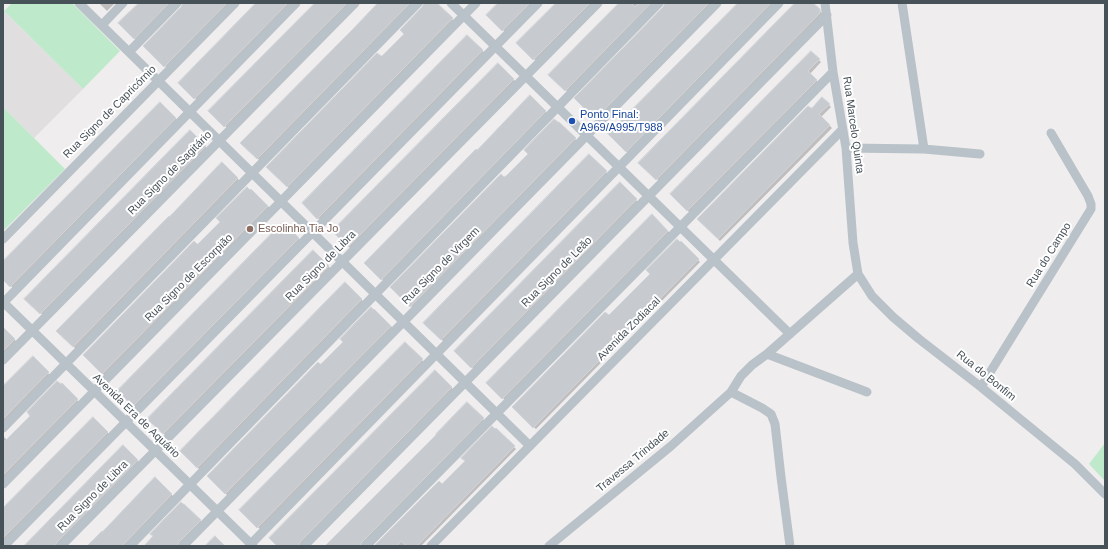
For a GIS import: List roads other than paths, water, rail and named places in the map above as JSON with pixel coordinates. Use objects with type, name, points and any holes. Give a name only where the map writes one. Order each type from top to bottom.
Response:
[{"type":"street","points":[[79,3],[530,446]]},
{"type":"street","points":[[102,25],[123,3]]},
{"type":"street","points":[[129,52],[177,3]]},
{"type":"street","name":"Rua Signo de Capricórnio","points":[[3,239],[235,3]]},
{"type":"street","points":[[3,303],[296,3]]},
{"type":"street","name":"Rua Signo de Sagitário","points":[[3,360],[355,3]]},
{"type":"street","points":[[3,428],[418,3]]},
{"type":"street","points":[[452,3],[790,334]]},
{"type":"street","name":"Rua Signo de Escorpião","points":[[3,484],[476,3]]},
{"type":"street","points":[[4,546],[538,3]]},
{"type":"street","name":"Rua Signo de Libra","points":[[61,546],[598,3]]},
{"type":"street","points":[[130,546],[659,3]]},
{"type":"street","name":"Rua Signo de Virgem","points":[[183,546],[717,3]]},
{"type":"street","points":[[251,545],[779,3]]},
{"type":"street","name":"Rua Marcelo Quinta","points":[[825,3],[833,72],[846,148],[853,243],[858,274]]},
{"type":"street","points":[[902,3],[924,149]]},
{"type":"street","name":"Rua Signo de Leão","points":[[304,546],[827,15]]},
{"type":"street","points":[[366,546],[833,72]]},
{"type":"street","name":"Avenida Zodiacal","points":[[431,546],[843,129]]},
{"type":"street","name":"Rua do Campo","points":[[981,387],[1091,209],[1088,196],[1051,133]]},
{"type":"street","points":[[846,148],[924,149],[980,154]]},
{"type":"street","name":"Rua do Bonfim","points":[[858,274],[872,296],[893,317],[1075,464],[1105,494]]},
{"type":"street","name":"Travessa Trindade","points":[[549,546],[671,446],[731,392],[741,376],[752,365],[767,354],[858,274]]},
{"type":"street","name":"Avenida Era de Aquário","points":[[3,303],[251,545]]},
{"type":"street","points":[[767,354],[867,392]]},
{"type":"street","points":[[731,392],[771,414],[775,424],[780,477],[790,546]]},
{"type":"place","name":"Ponto Final: A969/A995/T988","points":[[572,121]]},
{"type":"place","name":"Escolinha Tia Jo","points":[[250,229]]}]
